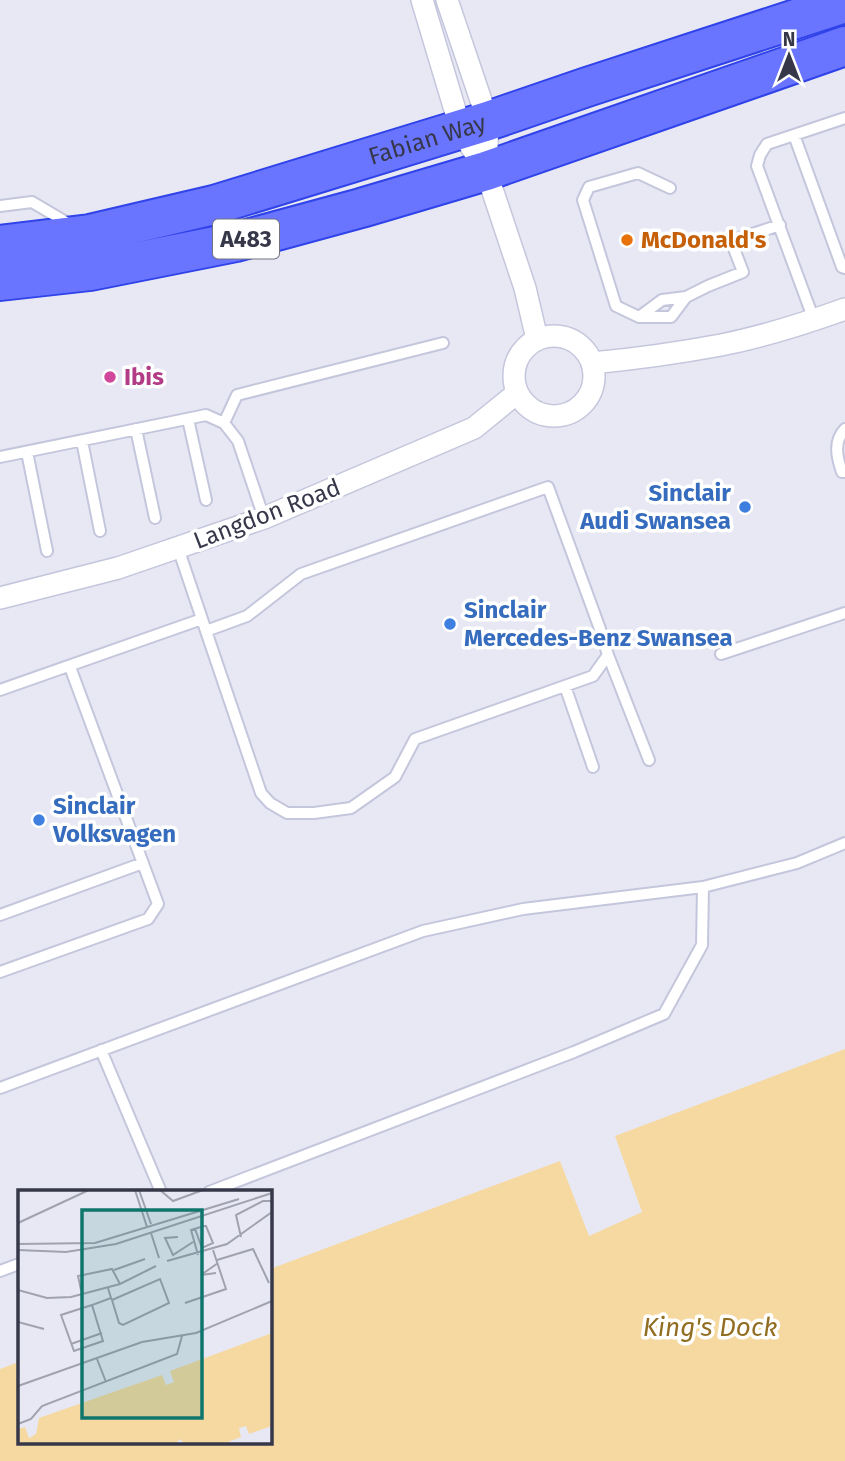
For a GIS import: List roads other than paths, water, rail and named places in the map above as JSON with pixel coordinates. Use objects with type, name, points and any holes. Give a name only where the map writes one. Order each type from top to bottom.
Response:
[{"type":"highway","name":"Fabian Way","points":[[0,246],[90,234],[214,205],[475,126],[845,4]]},
{"type":"highway","name":"Fabian Way","points":[[0,281],[90,271],[236,242],[361,208],[486,171],[845,46]]},
{"type":"street","points":[[422,0],[475,126]]},
{"type":"street","points":[[447,0],[486,171],[526,288],[537,339]]},
{"type":"street","points":[[592,363],[723,345],[845,309]]},
{"type":"street","points":[[550,335],[564,337],[576,342],[586,351],[592,363],[592,390],[575,410],[549,416],[536,412],[525,404],[517,393],[514,368],[518,356],[526,346],[537,339],[550,335]]},
{"type":"street","name":"Langdon Road","points":[[0,598],[118,568],[264,518],[474,428],[517,393]]},
{"type":"lane","points":[[814,320],[757,166],[767,144],[845,118]]},
{"type":"lane","points":[[794,135],[844,267]]},
{"type":"lane","points":[[670,188],[638,173],[589,187],[583,200],[616,306],[639,317],[671,317],[686,297]]},
{"type":"lane","points":[[0,206],[32,202],[90,234]]},
{"type":"lane","points":[[639,317],[662,300],[686,297],[743,272],[732,241],[780,225]]},
{"type":"lane","points":[[224,423],[237,395],[443,343]]},
{"type":"lane","points":[[0,457],[206,415],[224,423],[238,441],[264,518]]},
{"type":"lane","points":[[188,419],[206,500]]},
{"type":"lane","points":[[136,429],[155,518]]},
{"type":"lane","points":[[845,429],[837,446],[838,460],[842,472],[845,472]]},
{"type":"lane","points":[[82,440],[100,531]]},
{"type":"lane","points":[[27,452],[47,551]]},
{"type":"lane","points":[[206,631],[247,616],[301,574],[548,486],[608,655],[649,760]]},
{"type":"lane","points":[[178,548],[261,793],[270,803],[287,813],[314,813],[351,808],[395,778],[415,739],[593,676],[608,655]]},
{"type":"lane","points":[[721,654],[845,613]]},
{"type":"lane","points":[[0,690],[202,619]]},
{"type":"lane","points":[[0,972],[148,919],[158,904],[70,667]]},
{"type":"lane","points":[[565,686],[593,767]]},
{"type":"lane","points":[[0,1088],[423,931],[523,909],[703,887],[797,863],[845,843]]},
{"type":"lane","points":[[0,915],[143,863]]},
{"type":"lane","points":[[214,1190],[574,1052],[664,1014],[702,945],[703,887]]},
{"type":"lane","points":[[101,1050],[160,1190]]},
{"type":"lane","points":[[0,1271],[18,1264]]},
{"type":"water","name":"King's Dock","points":[[845,1049],[845,1461],[0,1461],[0,1369],[18,1362],[18,1444],[271,1444],[271,1269],[560,1161],[589,1236],[642,1212],[615,1136]]},
{"type":"place","name":"McDonald's","points":[[627,240]]},
{"type":"place","name":"Ibis","points":[[110,377]]},
{"type":"place","name":"Sinclair Audi Swansea","points":[[745,507]]},
{"type":"place","name":"Sinclair Mercedes-Benz Swansea","points":[[450,624]]},
{"type":"place","name":"Sinclair Volksvagen","points":[[39,820]]}]
